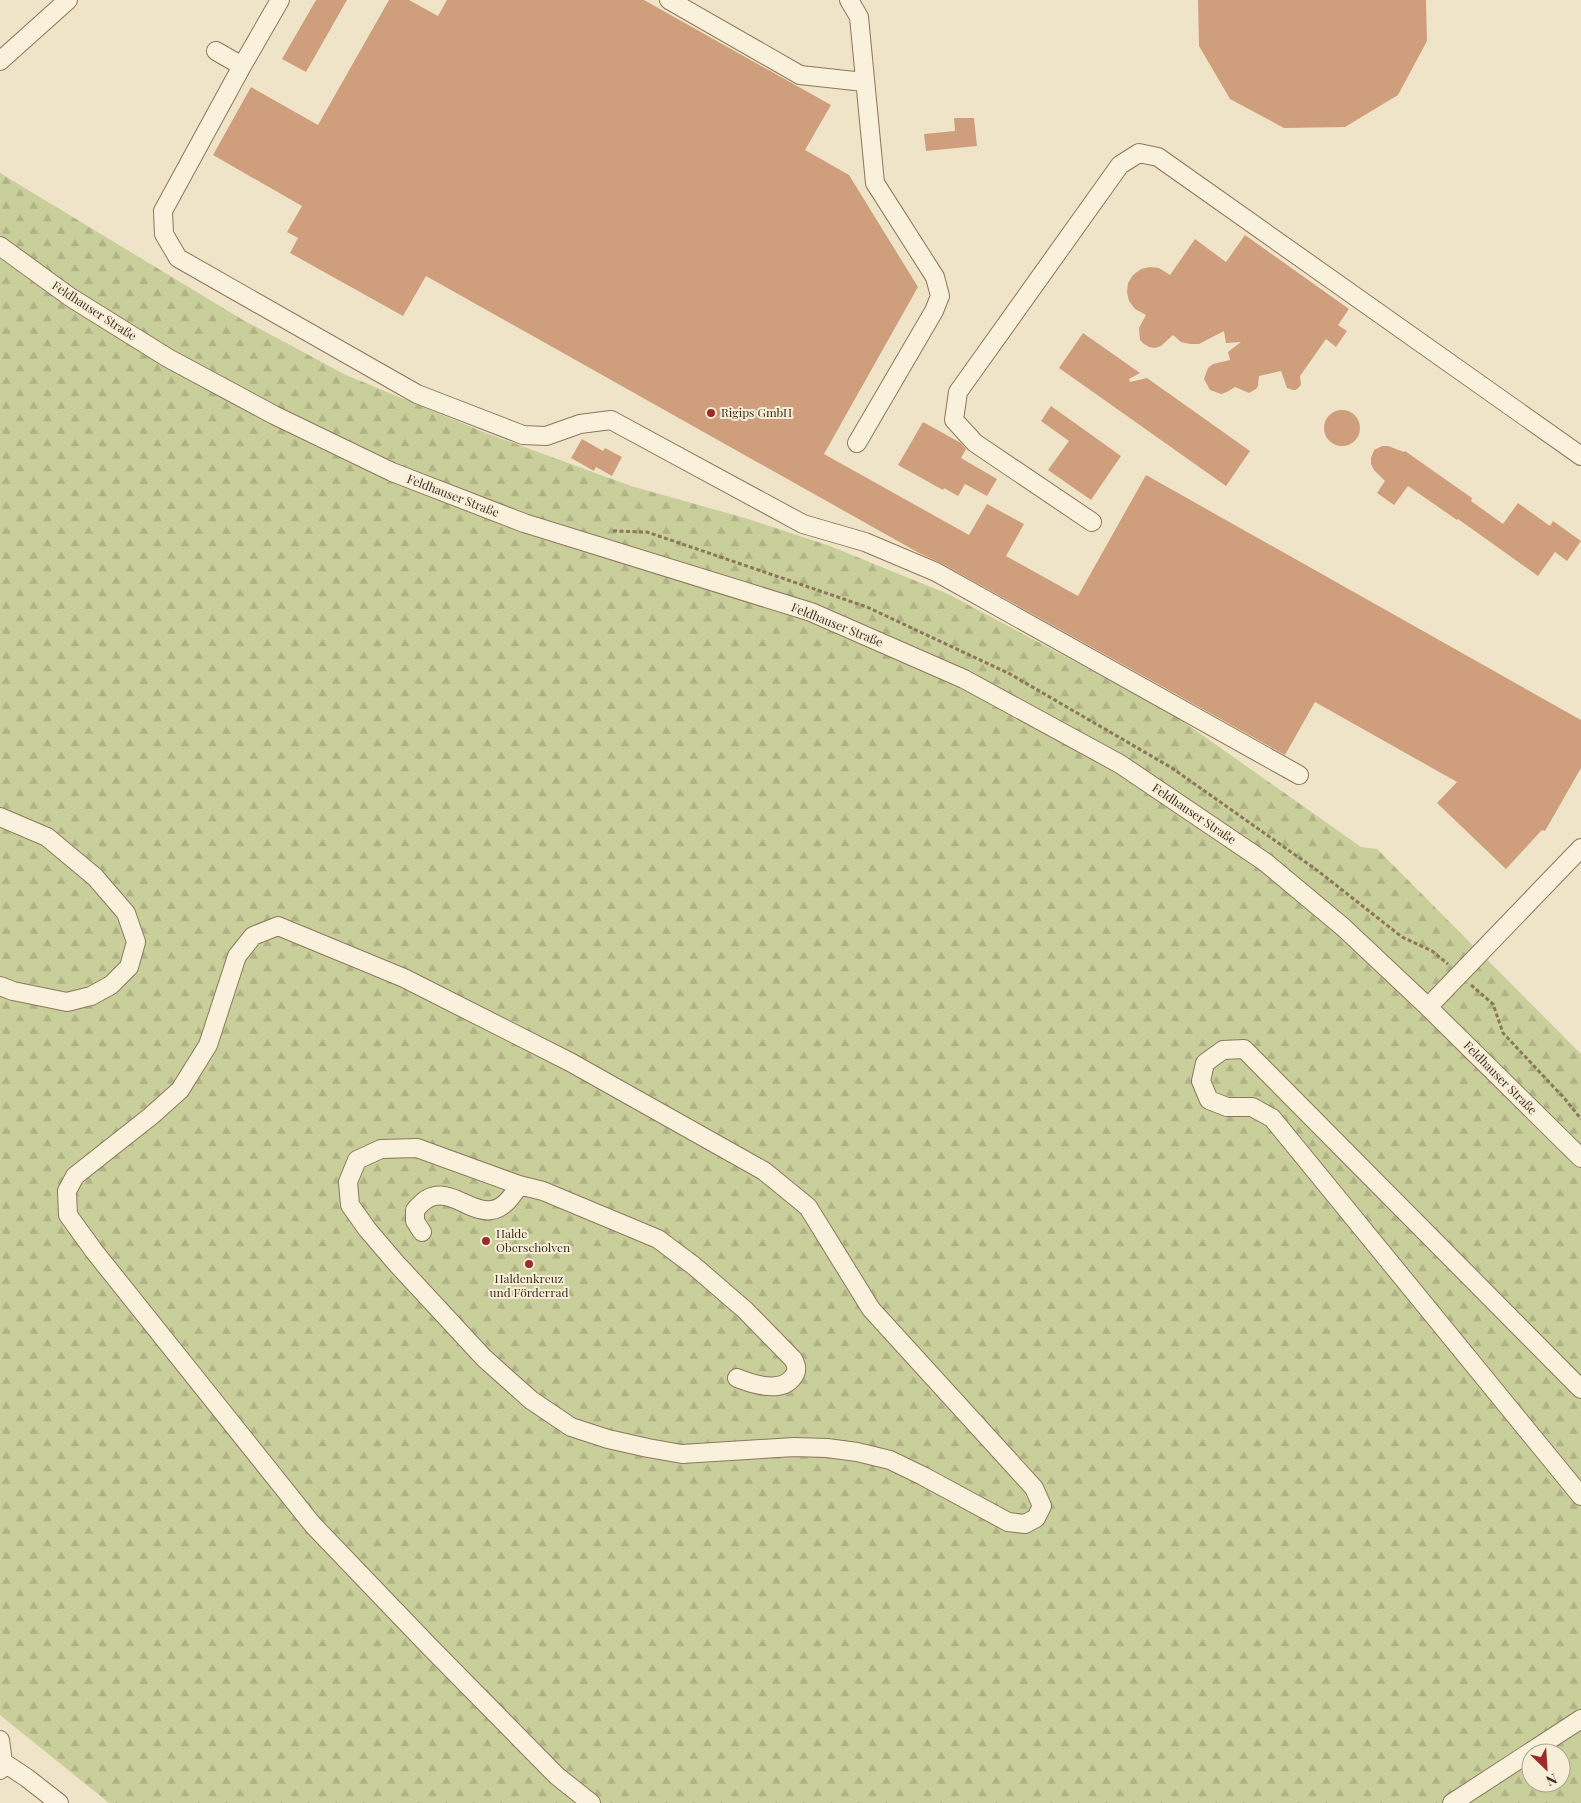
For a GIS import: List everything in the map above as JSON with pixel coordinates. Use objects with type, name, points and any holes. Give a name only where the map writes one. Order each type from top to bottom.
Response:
[{"type":"street","points":[[0,61],[68,0]]},
{"type":"street","points":[[280,0],[163,211],[164,234],[178,258],[417,394],[523,435],[546,436],[580,424],[611,420],[803,524],[865,542],[936,572],[1300,776]]},
{"type":"street","points":[[669,0],[800,75],[864,82]]},
{"type":"street","points":[[849,0],[859,17],[875,182],[935,277],[940,296],[934,311],[857,443]]},
{"type":"street","points":[[216,51],[242,66]]},
{"type":"street","points":[[1092,522],[975,443],[954,420],[958,392],[1120,164],[1138,153],[1158,157],[1581,456]]},
{"type":"street","name":"Feldhauser Straße","points":[[0,246],[70,297],[168,358],[274,415],[392,472],[524,523],[811,612],[964,679],[1120,764],[1265,862],[1344,927],[1581,1158]]},
{"type":"street","points":[[0,817],[47,837],[95,877],[126,913],[136,942],[129,967],[112,985],[91,996],[67,1002],[13,991],[0,986]]},
{"type":"street","points":[[1428,1007],[1581,848]]},
{"type":"street","points":[[591,1803],[557,1776],[428,1646],[313,1525],[94,1251],[68,1215],[67,1191],[75,1176],[151,1116],[180,1090],[208,1045],[237,956],[253,936],[278,926],[404,978],[570,1062],[764,1171],[808,1207],[871,1310],[1034,1488],[1042,1506],[1036,1518],[1025,1524],[1008,1522],[890,1460],[857,1452],[827,1448],[794,1447],[682,1454],[608,1439],[571,1427],[531,1400],[484,1358],[367,1229],[350,1205],[348,1182],[357,1160],[380,1149],[417,1148],[519,1185],[543,1191],[658,1239],[694,1266],[745,1310],[797,1365],[797,1372],[792,1379],[778,1385],[762,1386],[737,1378]]},
{"type":"street","points":[[1581,1389],[1244,1049],[1223,1050],[1205,1063],[1200,1081],[1209,1100],[1227,1107],[1252,1107],[1272,1118],[1581,1496]]},
{"type":"street","points":[[422,1232],[415,1221],[415,1210],[427,1199],[443,1196],[486,1211],[501,1208],[512,1198],[519,1185]]},
{"type":"street","points":[[1452,1803],[1581,1719]]},
{"type":"street","points":[[0,1740],[1,1766],[27,1778],[60,1803]]},
{"type":"path","points":[[1565,1099],[1581,1119]]},
{"type":"green space","points":[[0,173],[243,320],[346,375],[486,433],[631,486],[745,518],[830,546],[948,594],[1171,713],[1361,847],[1377,849],[1581,1054],[1581,1803],[109,1803],[0,1715]]},
{"type":"building","points":[[316,0],[347,0],[306,72],[282,59]]},
{"type":"building","name":"Rigips GmbH","points":[[389,0],[409,0],[438,16],[447,0],[644,0],[831,105],[805,150],[849,175],[918,287],[824,454],[969,535],[987,504],[1024,524],[1006,556],[1078,596],[1146,475],[1581,720],[1581,768],[1545,831],[1542,830],[1506,869],[1437,803],[1457,782],[1315,702],[1285,755],[941,563],[919,553],[426,276],[403,316],[290,253],[298,238],[287,232],[302,206],[213,155],[251,87],[318,125]]},
{"type":"building","points":[[1198,0],[1426,0],[1427,41],[1398,95],[1345,127],[1284,128],[1230,99],[1199,46]]},
{"type":"building","points":[[954,118],[974,118],[977,146],[926,151],[924,134],[955,131]]},
{"type":"building","points":[[1245,235],[1349,309],[1338,325],[1347,331],[1336,347],[1326,339],[1300,376],[1301,385],[1296,390],[1287,388],[1281,371],[1259,376],[1258,386],[1249,393],[1235,387],[1221,394],[1210,390],[1204,379],[1208,368],[1213,364],[1230,360],[1228,352],[1241,342],[1226,343],[1224,331],[1199,344],[1181,342],[1173,335],[1161,346],[1155,348],[1149,347],[1140,340],[1139,328],[1146,315],[1135,309],[1129,301],[1128,283],[1133,275],[1141,269],[1150,267],[1159,268],[1170,275],[1195,239],[1226,262]]},
{"type":"building","points":[[1083,333],[1140,373],[1129,379],[1130,382],[1147,378],[1250,451],[1226,486],[1059,368]]},
{"type":"building","points":[[1051,406],[1121,456],[1091,500],[1048,470],[1069,441],[1041,421]]},
{"type":"building","points":[[1342,410],[1349,411],[1355,415],[1359,421],[1359,435],[1355,441],[1349,445],[1342,446],[1335,445],[1329,441],[1325,435],[1324,428],[1325,421],[1329,415],[1335,411]]},
{"type":"building","points":[[923,422],[961,443],[966,449],[961,458],[997,479],[987,496],[965,484],[958,496],[944,488],[943,490],[898,465]]},
{"type":"building","points":[[582,439],[603,451],[605,448],[622,457],[612,476],[596,467],[594,471],[571,458]]},
{"type":"building","points":[[1382,446],[1405,451],[1472,498],[1471,501],[1503,524],[1518,503],[1550,526],[1553,521],[1581,541],[1567,561],[1555,552],[1538,576],[1408,486],[1394,505],[1377,493],[1385,481],[1374,470],[1371,458],[1374,450]]},
{"type":"place","name":"Rigips GmbH","points":[[711,413]]},
{"type":"place","name":"Halde Oberscholven","points":[[486,1241]]},
{"type":"place","name":"Haldenkreuz und Förderrad","points":[[529,1264]]}]
